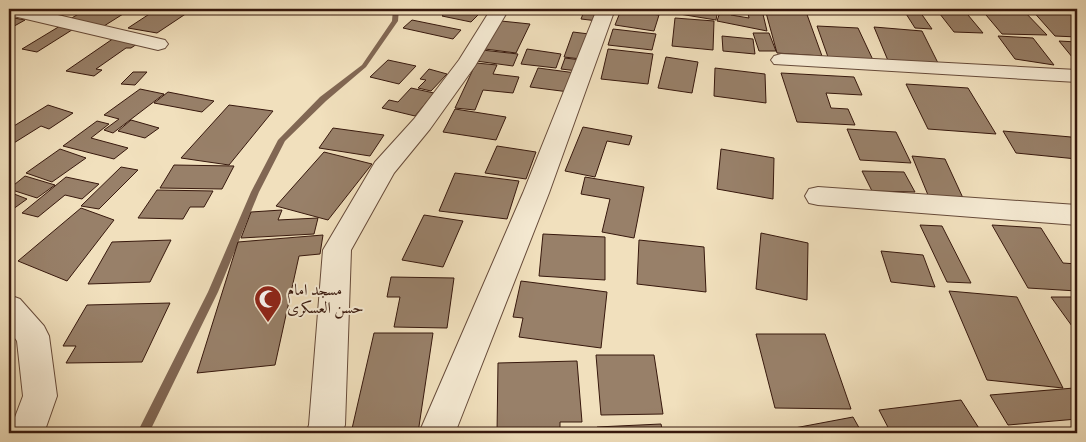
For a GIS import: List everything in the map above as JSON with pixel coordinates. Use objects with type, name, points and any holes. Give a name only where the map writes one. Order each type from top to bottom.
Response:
[{"type":"street","points":[[9,9],[158,44]]},
{"type":"street","points":[[324,433],[327,424],[337,250],[384,168],[422,124],[468,62],[500,9]]},
{"type":"street","points":[[437,433],[536,193],[606,9]]},
{"type":"street","points":[[781,60],[1077,76]]},
{"type":"street","points":[[818,196],[1077,215]]},
{"type":"street","points":[[9,308],[33,336],[40,396],[26,433]]},
{"type":"building","points":[[47,9],[73,9],[60,17],[39,13]]},
{"type":"building","points":[[87,9],[131,9],[104,26],[70,19]]},
{"type":"building","points":[[157,9],[193,9],[157,33],[128,28]]},
{"type":"building","points":[[450,9],[484,9],[471,22],[442,16]]},
{"type":"building","points":[[585,9],[602,9],[598,21],[581,19]]},
{"type":"building","points":[[667,9],[709,13],[710,9],[718,9],[716,20],[667,12]]},
{"type":"building","points":[[721,9],[733,9],[731,15],[749,18],[747,9],[762,10],[767,31],[717,21]]},
{"type":"building","points":[[765,9],[805,9],[822,56],[777,53]]},
{"type":"building","points":[[903,9],[918,9],[932,29],[915,28]]},
{"type":"building","points":[[936,9],[963,9],[983,33],[954,32]]},
{"type":"building","points":[[981,9],[1022,9],[1047,35],[1002,34]]},
{"type":"building","points":[[1031,9],[1072,10],[1077,16],[1077,37],[1055,36]]},
{"type":"building","points":[[621,10],[659,15],[654,31],[615,25]]},
{"type":"building","points":[[9,17],[25,20],[9,29]]},
{"type":"building","points":[[675,18],[714,21],[713,50],[672,46]]},
{"type":"building","points":[[412,20],[461,30],[453,39],[403,28]]},
{"type":"building","points":[[501,21],[530,24],[516,53],[485,49]]},
{"type":"building","points":[[60,26],[75,28],[37,52],[22,49]]},
{"type":"building","points":[[817,26],[858,28],[873,60],[828,57]]},
{"type":"building","points":[[874,27],[922,31],[940,67],[889,63]]},
{"type":"building","points":[[613,29],[656,34],[652,50],[608,45]]},
{"type":"building","points":[[573,32],[589,34],[581,59],[564,57]]},
{"type":"building","points":[[753,33],[769,33],[776,51],[759,51]]},
{"type":"building","points":[[722,36],[753,39],[755,54],[723,51]]},
{"type":"building","points":[[998,36],[1033,38],[1054,65],[1015,59]]},
{"type":"building","points":[[114,38],[140,42],[131,48],[126,48],[96,69],[102,70],[94,76],[66,71]]},
{"type":"building","points":[[1059,41],[1077,42],[1077,63]]},
{"type":"building","points":[[527,49],[561,54],[556,68],[521,64]]},
{"type":"building","points":[[608,49],[653,54],[648,84],[601,79]]},
{"type":"building","points":[[482,50],[518,54],[513,66],[476,61]]},
{"type":"building","points":[[666,57],[698,62],[692,93],[658,88]]},
{"type":"building","points":[[565,58],[581,60],[578,71],[561,69]]},
{"type":"building","points":[[388,60],[416,66],[399,84],[370,77]]},
{"type":"building","points":[[476,63],[497,65],[493,74],[519,77],[513,93],[483,90],[475,110],[455,108]]},
{"type":"building","points":[[538,68],[576,73],[569,92],[530,87]]},
{"type":"building","points":[[715,68],[765,74],[766,103],[714,96]]},
{"type":"building","points":[[429,69],[447,74],[431,91],[418,88],[426,80],[420,79]]},
{"type":"building","points":[[133,72],[147,72],[135,85],[121,84]]},
{"type":"building","points":[[781,73],[854,77],[862,95],[826,93],[831,108],[848,109],[855,125],[797,122]]},
{"type":"building","points":[[906,84],[968,88],[996,134],[928,129]]},
{"type":"building","points":[[411,88],[434,93],[415,116],[382,108],[389,100],[398,102]]},
{"type":"building","points":[[140,89],[164,94],[113,133],[104,130],[119,119],[104,115]]},
{"type":"building","points":[[168,92],[214,101],[202,112],[154,103]]},
{"type":"building","points":[[48,105],[73,113],[49,129],[41,126],[9,146],[9,129]]},
{"type":"building","points":[[229,105],[273,111],[229,165],[181,158]]},
{"type":"building","points":[[455,109],[506,117],[496,140],[443,132]]},
{"type":"building","points":[[131,120],[159,128],[145,138],[118,131]]},
{"type":"building","points":[[97,121],[109,124],[91,138],[128,148],[114,159],[63,146]]},
{"type":"building","points":[[583,127],[632,136],[629,145],[607,141],[595,177],[565,171]]},
{"type":"building","points":[[333,128],[384,135],[370,156],[319,148]]},
{"type":"building","points":[[847,129],[896,132],[911,163],[860,160]]},
{"type":"building","points":[[1003,131],[1071,137],[1077,146],[1077,159],[1016,153]]},
{"type":"building","points":[[497,146],[536,152],[526,179],[485,173]]},
{"type":"building","points":[[60,149],[86,158],[52,182],[26,173]]},
{"type":"building","points":[[721,149],[774,158],[773,199],[717,189]]},
{"type":"building","points":[[324,152],[372,164],[328,220],[276,206]]},
{"type":"building","points":[[912,156],[945,159],[963,198],[928,195]]},
{"type":"building","points":[[174,165],[234,166],[222,189],[160,188]]},
{"type":"building","points":[[121,167],[138,170],[99,209],[81,206]]},
{"type":"building","points":[[862,171],[904,172],[915,192],[872,191]]},
{"type":"building","points":[[455,173],[519,181],[507,219],[439,211]]},
{"type":"building","points":[[25,176],[55,185],[37,198],[9,189]]},
{"type":"building","points":[[66,177],[99,184],[82,199],[65,195],[38,217],[22,213]]},
{"type":"building","points":[[585,177],[644,187],[634,238],[602,232],[610,199],[581,194]]},
{"type":"building","points":[[157,190],[213,191],[204,207],[190,207],[183,219],[138,218]]},
{"type":"building","points":[[9,192],[27,199],[9,212]]},
{"type":"building","points":[[81,208],[114,220],[67,281],[18,261]]},
{"type":"building","points":[[282,210],[278,220],[318,218],[314,234],[241,238],[251,212]]},
{"type":"building","points":[[424,215],[463,221],[443,267],[402,260]]},
{"type":"building","points":[[920,225],[942,226],[971,283],[947,282]]},
{"type":"building","points":[[992,225],[1041,228],[1063,263],[1077,264],[1077,291],[1028,288]]},
{"type":"building","points":[[761,233],[808,243],[807,300],[756,289]]},
{"type":"building","points":[[543,234],[605,237],[605,280],[539,276]]},
{"type":"building","points":[[323,235],[320,254],[299,256],[275,365],[197,373],[238,242]]},
{"type":"building","points":[[171,240],[150,282],[88,284],[112,242]]},
{"type":"building","points":[[639,240],[704,247],[706,292],[637,284]]},
{"type":"building","points":[[881,251],[923,255],[935,287],[891,282]]},
{"type":"building","points":[[391,277],[454,278],[447,328],[394,327],[400,297],[387,297]]},
{"type":"building","points":[[521,281],[607,292],[601,348],[519,337],[523,318],[513,317]]},
{"type":"building","points":[[949,291],[1017,297],[1063,388],[987,380]]},
{"type":"building","points":[[1051,297],[1077,297],[1077,333]]},
{"type":"building","points":[[170,303],[142,362],[66,363],[76,346],[63,346],[87,305]]},
{"type":"building","points":[[374,333],[433,333],[418,433],[351,433]]},
{"type":"building","points":[[756,334],[825,334],[851,409],[775,408]]},
{"type":"building","points":[[596,355],[654,355],[663,414],[601,415]]},
{"type":"building","points":[[577,361],[582,422],[560,422],[560,433],[497,433],[498,363]]},
{"type":"building","points":[[1074,388],[1077,392],[1077,419],[1008,425],[990,395]]},
{"type":"building","points":[[961,400],[982,433],[891,433],[879,410]]},
{"type":"building","points":[[853,417],[862,433],[768,433]]},
{"type":"building","points":[[661,424],[663,433],[598,433],[597,427]]},
{"type":"waterway","points":[[143,433],[213,292],[255,192],[282,140],[323,99],[364,66],[395,21],[396,9]]},
{"type":"place","name":"مسجد امام حسن العسکری","points":[[268,323]]}]
